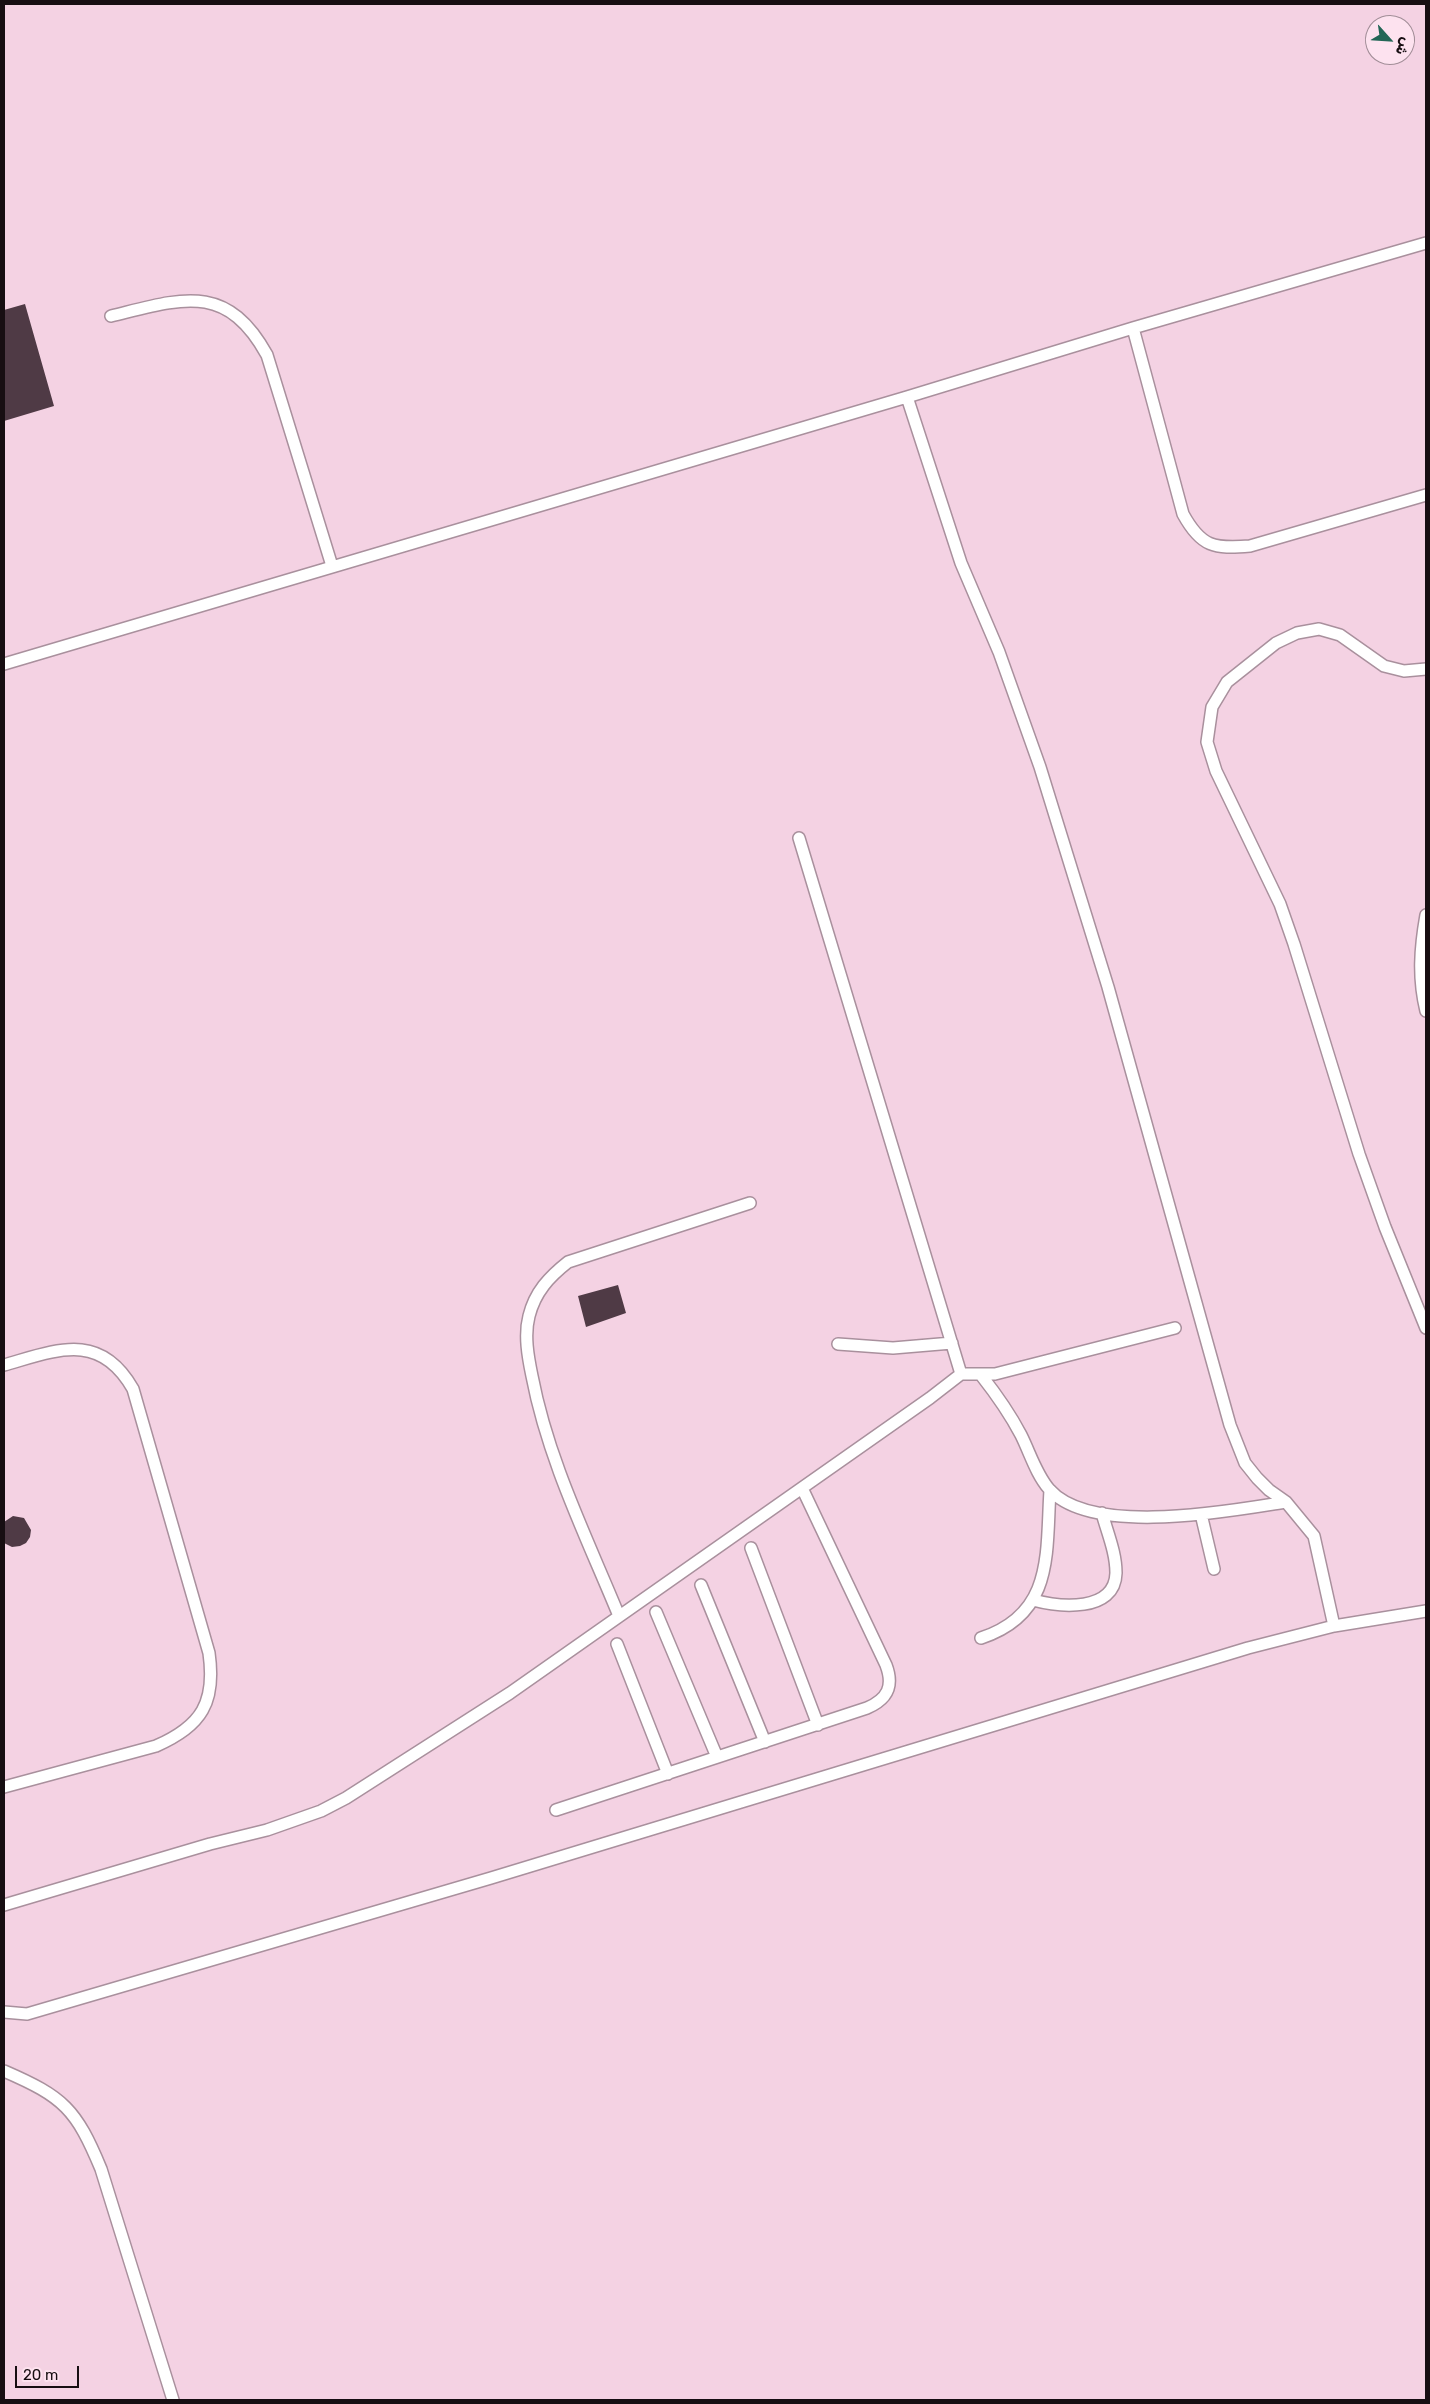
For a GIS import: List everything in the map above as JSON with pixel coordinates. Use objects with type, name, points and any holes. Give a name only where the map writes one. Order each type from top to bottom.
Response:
[{"type":"lane","points":[[4,664],[907,397],[1133,328],[1426,243]]},
{"type":"lane","points":[[112,316],[167,302],[193,300],[216,304],[238,316],[255,334],[267,355],[332,566]]},
{"type":"lane","points":[[1133,328],[1183,514],[1193,533],[1212,546],[1228,548],[1250,546],[1426,495]]},
{"type":"lane","points":[[907,397],[961,563],[999,652],[1040,767],[1108,987],[1230,1425],[1245,1462],[1269,1490],[1286,1502],[1314,1536],[1334,1626]]},
{"type":"lane","points":[[1426,669],[1404,671],[1384,666],[1340,635],[1319,628],[1297,633],[1276,643],[1227,682],[1212,707],[1208,742],[1216,771],[1280,904],[1359,1154],[1385,1227],[1426,1328]]},
{"type":"lane","points":[[799,838],[961,1374]]},
{"type":"lane","points":[[1426,915],[1420,948],[1421,988],[1426,1011]]},
{"type":"lane","points":[[619,1616],[552,1455],[543,1427],[527,1340],[528,1317],[536,1295],[550,1276],[568,1262],[750,1203]]},
{"type":"lane","points":[[4,1906],[210,1844],[267,1830],[321,1811],[371,1784],[510,1693],[930,1398],[961,1374],[995,1374],[1175,1328]]},
{"type":"lane","points":[[838,1344],[893,1348],[952,1343]]},
{"type":"lane","points":[[4,1365],[55,1350],[74,1348],[93,1351],[110,1360],[124,1372],[133,1389],[209,1652],[212,1676],[208,1700],[196,1720],[178,1736],[156,1746],[4,1787]]},
{"type":"lane","points":[[981,1375],[1010,1416],[1040,1477],[1050,1490],[1065,1502],[1082,1510],[1135,1517],[1166,1518],[1286,1502]]},
{"type":"lane","points":[[556,1810],[818,1725],[879,1703],[886,1696],[890,1686],[890,1676],[802,1488]]},
{"type":"lane","points":[[982,1638],[1002,1631],[1014,1623],[1033,1600],[1041,1581],[1046,1559],[1050,1490]]},
{"type":"lane","points":[[1033,1600],[1047,1604],[1078,1604],[1090,1603],[1108,1594],[1114,1585],[1115,1562],[1102,1513]]},
{"type":"lane","points":[[1201,1514],[1214,1569]]},
{"type":"lane","points":[[751,1548],[818,1725]]},
{"type":"lane","points":[[701,1585],[765,1742]]},
{"type":"lane","points":[[4,2012],[27,2014],[44,2010],[491,1878],[1248,1648],[1334,1626],[1426,1611]]},
{"type":"lane","points":[[656,1612],[717,1757]]},
{"type":"lane","points":[[616,1644],[668,1774]]},
{"type":"lane","points":[[4,2071],[52,2095],[75,2115],[90,2142],[101,2169],[173,2400]]},
{"type":"shaded area","points":[[4,4],[1426,4],[1426,2400],[4,2400]]},
{"type":"building","points":[[25,304],[54,406],[4,421],[4,310]]},
{"type":"building","points":[[618,1285],[626,1313],[586,1327],[578,1296]]},
{"type":"building","points":[[13,1516],[24,1518],[31,1530],[30,1537],[26,1543],[12,1547],[4,1543],[4,1522]]}]
